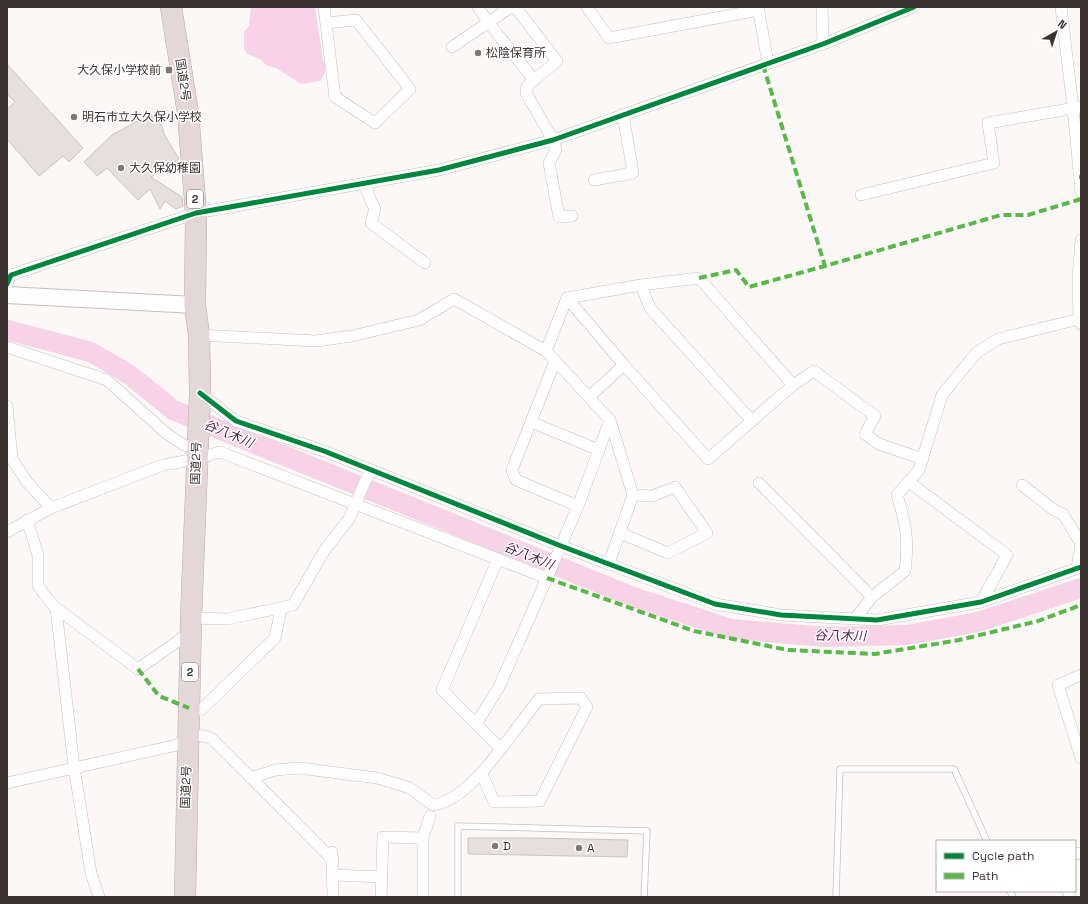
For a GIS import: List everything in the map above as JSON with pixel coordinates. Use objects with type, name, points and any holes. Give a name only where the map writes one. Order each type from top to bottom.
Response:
[{"type":"highway","name":"国道2号","points":[[171,7],[188,113],[196,213],[195,305],[199,335],[200,393],[196,453],[185,897]]},
{"type":"street","points":[[324,7],[335,97],[375,123],[410,89],[356,20],[326,23]]},
{"type":"street","points":[[478,7],[534,80]]},
{"type":"street","points":[[452,47],[511,7]]},
{"type":"street","points":[[515,7],[557,61],[527,86],[526,93],[553,140],[556,150],[549,162],[559,217],[572,216]]},
{"type":"street","points":[[587,7],[609,38],[759,8],[768,63]]},
{"type":"street","points":[[822,7],[823,44]]},
{"type":"street","points":[[7,284],[11,275],[196,213],[439,170],[553,140],[823,44],[897,10],[914,7]]},
{"type":"street","points":[[1061,7],[1077,108],[1081,192]]},
{"type":"street","points":[[861,195],[994,163],[988,123],[1077,108]]},
{"type":"street","points":[[594,180],[633,173],[623,114]]},
{"type":"street","points":[[365,183],[375,209],[371,223],[425,263]]},
{"type":"street","points":[[855,619],[872,597],[905,571],[908,550],[907,527],[897,495],[919,470],[942,394],[976,354],[998,339],[1080,321],[1078,278],[1081,240]]},
{"type":"street","points":[[567,298],[641,285],[699,278],[793,386]]},
{"type":"street","points":[[641,285],[650,308],[752,421]]},
{"type":"street","points":[[7,295],[195,305]]},
{"type":"street","points":[[567,298],[624,365],[708,459],[793,386],[814,371],[875,416],[865,434],[879,444],[923,459]]},
{"type":"street","points":[[546,350],[567,298]]},
{"type":"street","points":[[199,335],[316,341],[352,336],[419,320],[454,299],[546,350],[610,420],[633,494],[609,563]]},
{"type":"street","points":[[7,347],[107,380],[167,434],[196,453]]},
{"type":"street","points":[[555,361],[512,470],[516,480],[578,506]]},
{"type":"street","points":[[589,397],[624,365]]},
{"type":"street","points":[[200,393],[236,421],[324,451],[561,546],[716,604],[780,615],[877,620],[981,602],[1079,568],[1081,544],[1063,514],[1054,510],[1022,485]]},
{"type":"street","points":[[7,406],[12,459],[27,482],[51,508]]},
{"type":"street","points":[[476,724],[499,688],[548,578],[578,506],[610,420]]},
{"type":"street","points":[[531,422],[599,450]]},
{"type":"street","points":[[7,532],[51,508],[163,465],[196,453],[220,452],[548,578]]},
{"type":"street","points":[[27,520],[38,555],[38,585],[46,597],[56,608],[138,669],[191,625],[281,609],[293,605],[324,551],[349,519],[370,470]]},
{"type":"street","points":[[909,482],[1007,555],[981,602]]},
{"type":"street","points":[[759,483],[872,597]]},
{"type":"street","points":[[620,533],[668,553],[707,533],[675,487],[652,496],[633,494]]},
{"type":"street","points":[[498,559],[442,690],[501,749]]},
{"type":"street","points":[[56,608],[74,768],[91,873],[99,897]]},
{"type":"street","points":[[189,708],[201,710],[275,638],[281,609]]},
{"type":"street","points":[[1081,674],[1058,685],[1081,758]]},
{"type":"street","points":[[251,778],[275,770],[299,768],[377,778],[410,788],[433,805],[445,804],[482,774],[539,700],[581,698],[587,707],[540,801],[494,802],[482,774]]},
{"type":"street","points":[[7,783],[19,782],[177,744],[188,736],[199,734],[211,738],[333,860]]},
{"type":"street","points":[[423,897],[423,838],[430,816]]},
{"type":"street","points":[[381,897],[382,837],[423,838]]},
{"type":"street","points":[[332,848],[333,897]]},
{"type":"street","points":[[333,875],[382,877]]},
{"type":"lane","points":[[836,897],[840,769],[954,769],[987,840]]},
{"type":"lane","points":[[458,897],[458,826],[647,831],[644,897]]},
{"type":"shaded area","points":[[251,7],[315,7],[323,61],[325,64],[325,73],[320,81],[301,84],[276,68],[266,65],[260,59],[247,54],[244,48],[244,32],[249,26]]},
{"type":"building","points":[[7,64],[83,148],[69,162],[63,156],[39,176],[7,139],[7,109],[15,102],[7,94]]},
{"type":"building","points":[[150,114],[155,122],[159,121],[164,131],[163,132],[179,159],[151,177],[182,197],[183,206],[176,209],[165,201],[160,209],[150,189],[138,200],[107,168],[97,176],[84,162],[112,135]]},
{"type":"building","name":"A","points":[[468,838],[628,840],[627,857],[468,854]]},
{"type":"waterway","name":"谷八木川","points":[[7,330],[91,352],[130,375],[173,410],[636,598],[731,629],[826,637],[907,635],[978,622],[1081,588]]},
{"type":"marked path","points":[[763,65],[825,266],[1001,215],[1028,215],[1081,199]]},
{"type":"marked path","points":[[699,278],[736,270],[749,287],[825,266]]},
{"type":"marked path","points":[[547,578],[694,631],[788,650],[875,654],[959,640],[1038,621],[1081,605]]},
{"type":"marked path","points":[[138,669],[159,696],[189,708]]},
{"type":"cycle path","points":[[7,284],[11,275],[196,213],[439,170],[553,140],[823,44],[914,7]]},
{"type":"cycle path","points":[[200,393],[236,421],[324,451],[561,546],[715,604],[781,615],[877,620],[981,602],[1081,567]]},
{"type":"place","name":"松陰保育所","points":[[478,53]]},
{"type":"place","name":"大久保小学校前","points":[[169,70]]},
{"type":"place","name":"明石市立大久保小学校","points":[[74,117]]},
{"type":"place","name":"大久保幼稚園","points":[[121,168]]},
{"type":"place","name":"D","points":[[495,846]]},
{"type":"place","name":"A","points":[[579,848]]}]
